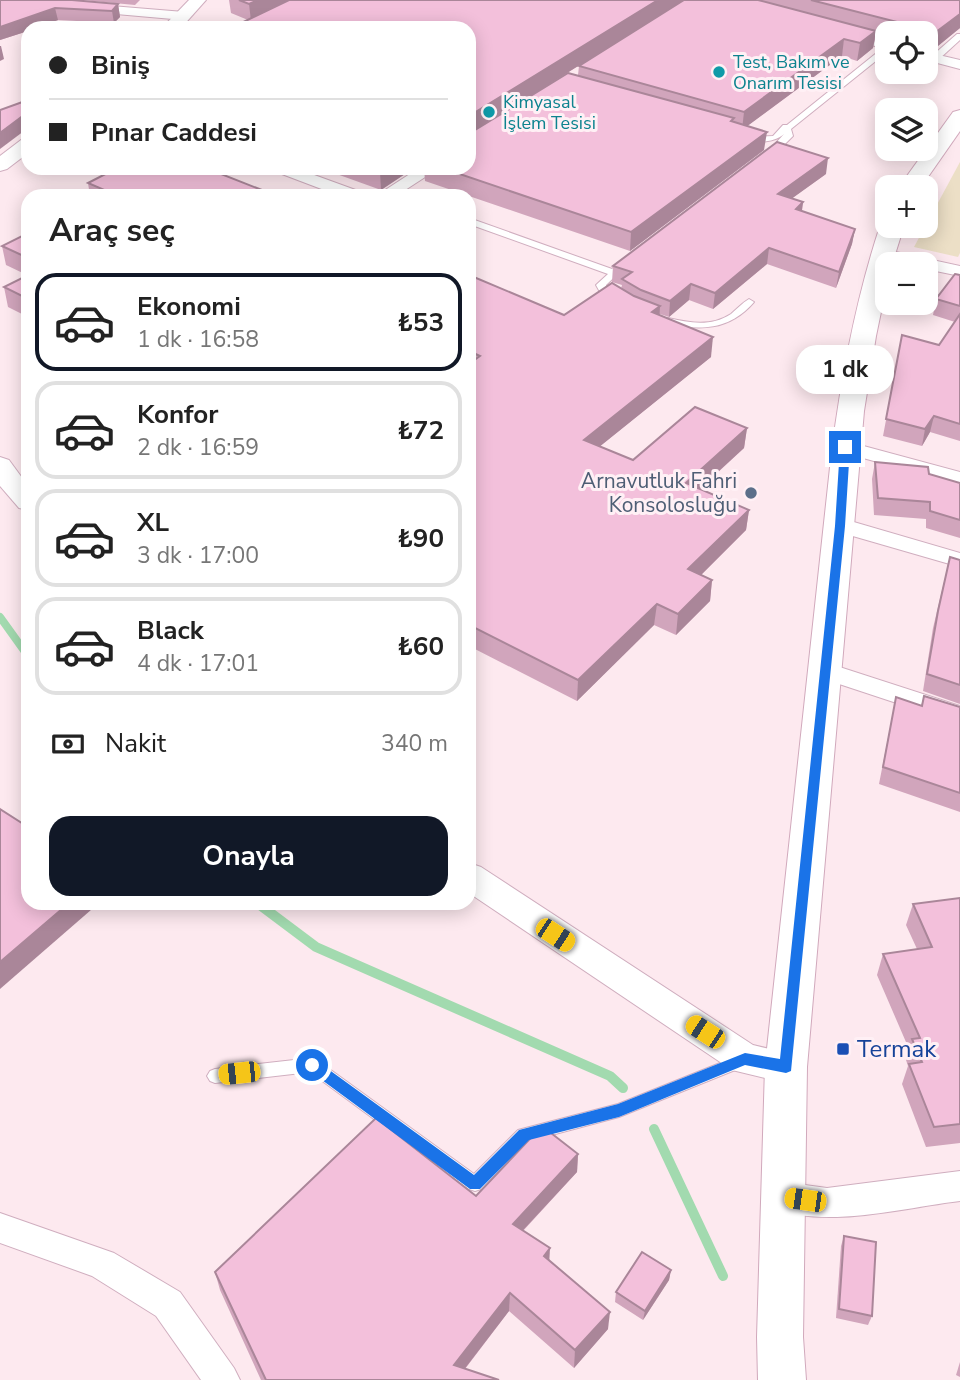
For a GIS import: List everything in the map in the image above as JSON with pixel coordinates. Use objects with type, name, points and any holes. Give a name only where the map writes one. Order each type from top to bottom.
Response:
[{"type":"main road","points":[[918,175],[960,116]]},
{"type":"main road","points":[[938,180],[960,148]]},
{"type":"main road","points":[[782,1380],[786,1067],[840,526],[845,447],[861,344],[887,240]]},
{"type":"street","points":[[178,21],[198,0]]},
{"type":"street","points":[[68,6],[170,21]]},
{"type":"street","points":[[835,31],[875,43]]},
{"type":"street","points":[[938,59],[960,65]]},
{"type":"street","points":[[0,164],[21,149]]},
{"type":"street","points":[[299,175],[336,189]]},
{"type":"street","points":[[401,189],[421,175]]},
{"type":"street","points":[[887,240],[960,271]]},
{"type":"street","points":[[845,447],[960,479]]},
{"type":"street","points":[[0,465],[21,494]]},
{"type":"street","points":[[840,526],[960,560]]},
{"type":"street","points":[[824,670],[960,715]]},
{"type":"street","points":[[476,881],[745,1059],[786,1067]]},
{"type":"street","points":[[783,1197],[827,1203],[960,1186]]},
{"type":"street","points":[[0,1228],[102,1264],[168,1304],[222,1380]]},
{"type":"lane","points":[[938,51],[960,36]]},
{"type":"lane","points":[[739,135],[762,140],[775,138],[875,57]]},
{"type":"lane","points":[[758,163],[789,136],[786,127]]},
{"type":"lane","points":[[476,223],[612,272]]},
{"type":"lane","points":[[627,306],[609,296],[602,288],[602,282],[632,257]]},
{"type":"lane","points":[[659,318],[687,326],[713,325],[736,316],[748,303]]},
{"type":"lane","points":[[215,1076],[312,1065],[475,1184],[524,1135],[619,1110],[745,1059]]},
{"type":"shaded area","points":[[960,162],[958,257],[914,247],[919,238],[938,238],[938,203]]},
{"type":"building","points":[[0,0],[72,0],[118,4],[112,11],[55,8],[0,27]]},
{"type":"building","points":[[239,0],[258,0],[249,4]]},
{"type":"building","points":[[289,0],[658,0],[476,112],[476,21],[246,21]]},
{"type":"building","name":"Test, Bakım ve Onarım Tesisi","points":[[684,0],[758,0],[875,31],[860,43],[844,39],[744,112],[579,66]]},
{"type":"building","points":[[811,0],[960,0],[960,14],[938,30],[938,21],[893,21]]},
{"type":"building","points":[[568,73],[734,118],[731,121],[767,132],[631,232],[463,175],[476,175],[476,129]]},
{"type":"building","points":[[21,102],[21,117],[0,133],[0,110]]},
{"type":"building","points":[[777,142],[828,158],[778,194],[803,202],[796,209],[855,229],[839,272],[769,248],[715,293],[691,284],[670,301],[622,279],[632,272],[613,266]]},
{"type":"building","points":[[103,175],[224,175],[259,189],[102,189],[88,183]]},
{"type":"building","points":[[21,236],[21,255],[2,246]]},
{"type":"building","points":[[955,274],[960,275],[960,306],[938,300]]},
{"type":"building","points":[[21,278],[21,296],[4,287]]},
{"type":"building","points":[[476,278],[564,315],[612,283],[634,296],[660,306],[652,312],[713,337],[584,440],[633,460],[695,407],[747,428],[686,483],[749,510],[688,569],[712,580],[678,614],[657,604],[578,680],[476,629],[476,359],[480,356],[476,354]]},
{"type":"building","points":[[960,314],[960,424],[934,416],[925,429],[886,419],[902,335],[939,345]]},
{"type":"building","points":[[875,462],[928,467],[929,474],[960,483],[960,520],[930,511],[930,502],[878,498]]},
{"type":"building","points":[[950,557],[960,560],[960,685],[927,674]]},
{"type":"building","points":[[924,696],[960,707],[960,793],[883,767],[896,697],[922,706]]},
{"type":"building","points":[[0,809],[21,822],[21,910],[61,910],[0,962]]},
{"type":"building","points":[[960,898],[960,1124],[934,1127],[909,1064],[922,1062],[912,1039],[920,1038],[883,954],[932,947],[913,904]]},
{"type":"building","points":[[376,1118],[476,1196],[542,1126],[578,1154],[513,1224],[550,1248],[544,1256],[610,1312],[575,1350],[510,1293],[454,1365],[499,1380],[266,1380],[215,1272]]},
{"type":"building","points":[[844,1236],[876,1242],[872,1316],[839,1309]]},
{"type":"building","points":[[642,1252],[671,1270],[645,1311],[616,1292]]},
{"type":"waterway","points":[[0,617],[21,646]]},
{"type":"waterway","points":[[267,910],[316,947],[610,1076],[623,1088]]},
{"type":"waterway","points":[[654,1129],[723,1276]]},
{"type":"place","name":"Test, Bakım ve Onarım Tesisi","points":[[719,72]]},
{"type":"place","name":"Kimyasal İşlem Tesisi","points":[[489,112]]},
{"type":"place","name":"Arnavutluk Fahri Konsolosluğu","points":[[751,493]]},
{"type":"place","name":"Termak","points":[[843,1049]]},
{"type":"route","points":[[312,1065],[475,1184],[524,1135],[619,1110],[745,1059],[786,1067],[840,526],[845,447]]}]
